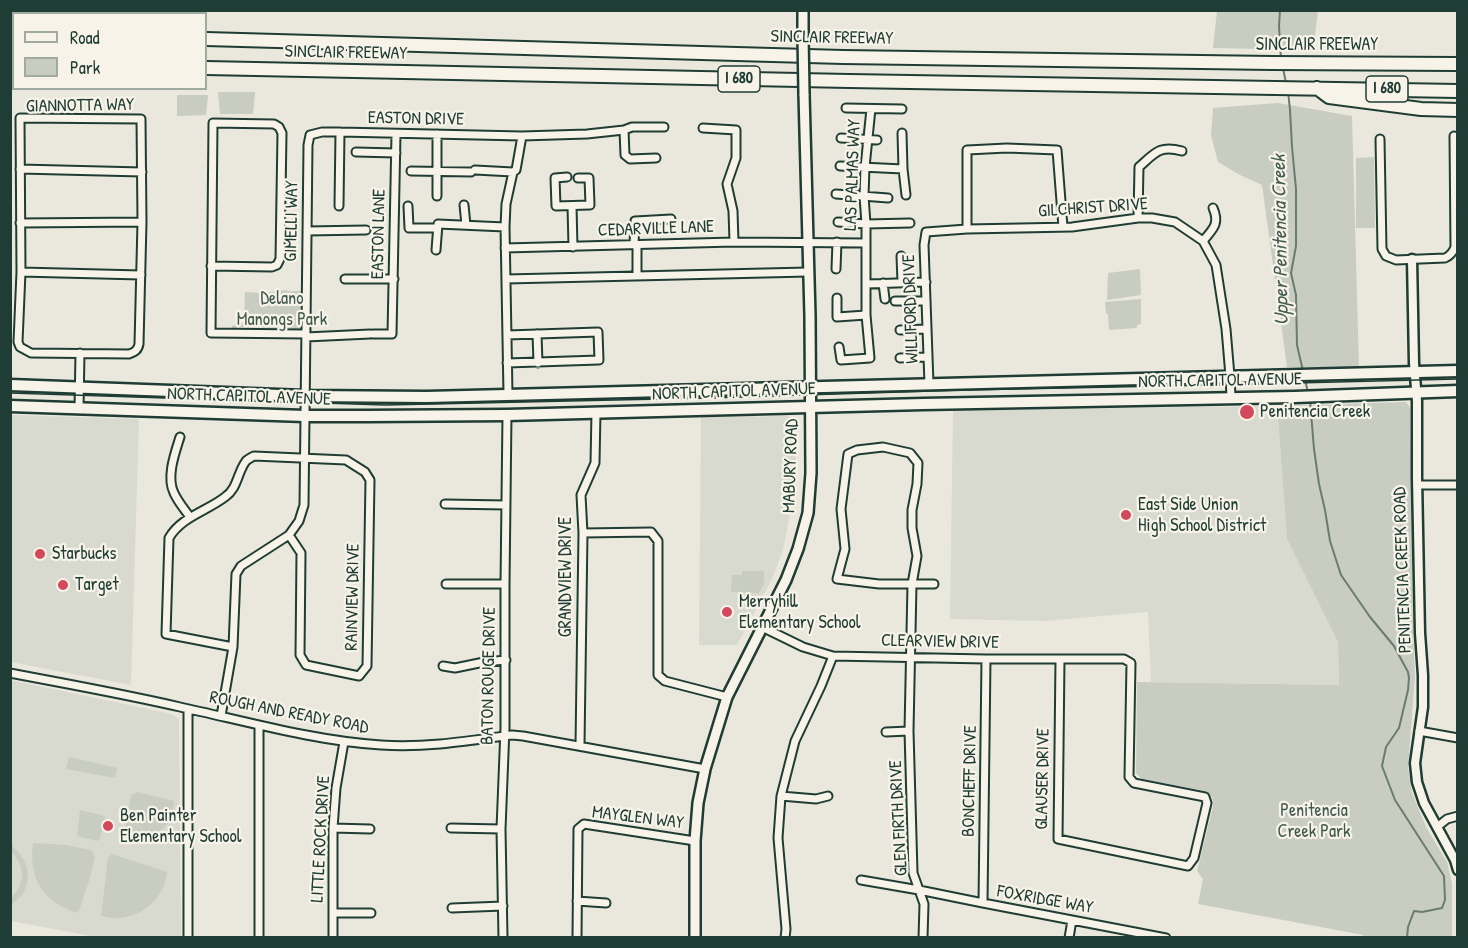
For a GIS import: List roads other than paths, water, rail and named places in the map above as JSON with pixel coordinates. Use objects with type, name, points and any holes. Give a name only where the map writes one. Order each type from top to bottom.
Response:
[{"type":"highway","name":"SINCLAIR FREEWAY","points":[[207,39],[843,57],[1458,64]]},
{"type":"highway","name":"SINCLAIR FREEWAY","points":[[207,68],[1458,91]]},
{"type":"highway","points":[[1313,88],[1329,97],[1458,110]]},
{"type":"main road","name":"MABURY ROAD","points":[[695,938],[694,841],[705,769],[727,697],[786,580],[808,513],[811,473],[803,10]]},
{"type":"main road","name":"NORTH CAPITOL AVENUE","points":[[10,385],[306,396],[427,397],[1458,371]]},
{"type":"main road","name":"NORTH CAPITOL AVENUE","points":[[10,406],[306,416],[507,415],[1295,397],[1458,391]]},
{"type":"street","name":"LAS PALMAS WAY","points":[[846,108],[902,109]]},
{"type":"street","name":"LAS PALMAS WAY","points":[[839,347],[841,360],[870,358],[866,315],[864,196],[871,109]]},
{"type":"street","name":"GIANNOTTA WAY","points":[[20,118],[141,119],[142,222],[138,349],[129,354],[31,353],[20,347],[18,342],[21,272],[20,169],[20,118]]},
{"type":"street","points":[[211,266],[272,267],[278,264],[280,259],[282,133],[274,124],[213,123],[211,266],[211,333],[306,335]]},
{"type":"street","name":"EASTON DRIVE","points":[[310,135],[340,132],[522,136],[587,134],[632,127],[664,127]]},
{"type":"street","points":[[703,128],[736,130],[736,158],[727,184],[733,211],[734,242]]},
{"type":"street","points":[[624,130],[625,155],[630,159],[656,158]]},
{"type":"street","points":[[339,206],[340,132]]},
{"type":"street","points":[[902,133],[906,195]]},
{"type":"street","name":"EASTON LANE","points":[[306,335],[392,334],[396,134]]},
{"type":"street","points":[[437,134],[437,196]]},
{"type":"street","name":"GIMELLI WAY","points":[[289,536],[299,521],[304,505],[308,145],[310,135]]},
{"type":"street","points":[[508,394],[506,204],[513,172],[516,170],[522,136]]},
{"type":"street","points":[[1380,139],[1382,249],[1386,256],[1396,260],[1445,258],[1455,247],[1454,136]]},
{"type":"street","points":[[842,138],[877,140]]},
{"type":"street","points":[[967,229],[967,150],[1007,148],[1057,150],[1063,227]]},
{"type":"street","points":[[1138,218],[1139,167],[1157,150],[1182,151]]},
{"type":"street","points":[[356,152],[396,153]]},
{"type":"street","points":[[840,166],[903,169]]},
{"type":"street","points":[[20,169],[142,172]]},
{"type":"street","points":[[411,171],[513,172]]},
{"type":"street","points":[[567,177],[555,178],[556,206],[590,205],[589,178],[578,178]]},
{"type":"street","points":[[836,194],[888,198]]},
{"type":"street","points":[[464,205],[466,225]]},
{"type":"street","points":[[408,206],[409,228],[437,228]]},
{"type":"street","points":[[572,206],[573,247]]},
{"type":"street","points":[[1203,241],[1214,228],[1217,217],[1213,208]]},
{"type":"street","name":"GILCHRIST DRIVE","points":[[926,232],[1063,227],[1138,218],[1175,222],[1203,241],[1216,265],[1226,329],[1231,397]]},
{"type":"street","points":[[637,276],[635,221],[671,219]]},
{"type":"street","points":[[20,223],[142,222]]},
{"type":"street","points":[[838,222],[910,223]]},
{"type":"street","points":[[436,250],[438,224],[505,227]]},
{"type":"street","points":[[307,231],[366,230]]},
{"type":"street","name":"WILLIFORD DRIVE","points":[[926,232],[924,245],[929,384]]},
{"type":"street","name":"CEDARVILLE LANE","points":[[505,248],[808,242]]},
{"type":"street","name":"LAS PALMAS WAY","points":[[808,242],[865,243]]},
{"type":"street","points":[[836,269],[837,242]]},
{"type":"street","points":[[901,256],[902,282]]},
{"type":"street","name":"PENITENCIA CREEK ROAD","points":[[1412,259],[1420,633],[1424,675],[1423,707],[1415,763],[1417,782],[1425,803],[1458,870]]},
{"type":"street","points":[[21,272],[141,275]]},
{"type":"street","points":[[506,279],[808,272]]},
{"type":"street","points":[[345,279],[394,279]]},
{"type":"street","points":[[867,284],[926,282]]},
{"type":"street","points":[[884,283],[885,299]]},
{"type":"street","points":[[837,298],[837,317],[866,315]]},
{"type":"street","points":[[895,302],[926,301]]},
{"type":"street","points":[[900,330],[927,329]]},
{"type":"street","points":[[507,335],[598,332],[599,360],[507,363]]},
{"type":"street","points":[[537,334],[538,363]]},
{"type":"street","points":[[79,409],[80,353]]},
{"type":"street","points":[[900,358],[928,357]]},
{"type":"street","name":"GRANDVIEW DRIVE","points":[[580,745],[583,532],[581,495],[595,463],[596,412]]},
{"type":"street","name":"BATON ROUGE DRIVE","points":[[503,938],[501,829],[506,660],[507,415]]},
{"type":"street","points":[[180,437],[171,471],[173,492],[190,517]]},
{"type":"street","name":"GLEN FIRTH DRIVE","points":[[912,584],[879,584],[837,579],[844,549],[842,497],[849,454],[853,451],[869,447],[894,448],[910,453],[918,463],[912,510],[912,528],[917,556],[912,584],[909,731],[913,873],[924,904],[922,938]]},
{"type":"street","points":[[233,647],[166,634],[169,538],[173,531],[190,517],[225,497],[234,488],[246,461],[254,456],[304,458]]},
{"type":"street","name":"RAINVIEW DRIVE","points":[[289,536],[301,553],[300,655],[306,665],[359,676],[367,666],[370,480],[365,472],[346,460],[304,458]]},
{"type":"street","points":[[1417,485],[1458,485]]},
{"type":"street","points":[[446,504],[506,505]]},
{"type":"street","points":[[583,532],[651,532],[656,536],[658,541],[658,675],[665,681],[727,697]]},
{"type":"street","points":[[222,716],[233,647],[236,574],[241,566],[289,536]]},
{"type":"street","points":[[446,584],[505,584]]},
{"type":"street","points":[[912,584],[934,584]]},
{"type":"street","name":"CLEARVIEW DRIVE","points":[[762,627],[803,647],[834,656],[1124,659],[1131,663],[1129,777],[1134,783],[1205,796],[1207,803],[1194,858],[1188,866]]},
{"type":"street","points":[[785,938],[778,838],[781,796],[795,741],[834,656]]},
{"type":"street","name":"BONCHEFF DRIVE","points":[[983,903],[986,658]]},
{"type":"street","name":"GLAUSER DRIVE","points":[[1060,659],[1058,839],[1188,866]]},
{"type":"street","points":[[443,666],[455,668],[506,660]]},
{"type":"street","name":"ROUGH AND READY ROAD","points":[[10,673],[344,742],[411,746],[447,744],[504,736],[532,736],[705,769]]},
{"type":"street","points":[[188,709],[188,938]]},
{"type":"street","points":[[260,725],[260,938]]},
{"type":"street","points":[[1419,730],[1458,738]]},
{"type":"street","points":[[886,732],[909,731]]},
{"type":"street","name":"LITTLE ROCK DRIVE","points":[[333,938],[333,828],[336,788],[344,742]]},
{"type":"street","points":[[781,796],[816,799],[828,796]]},
{"type":"street","points":[[1437,827],[1447,819],[1458,816]]},
{"type":"street","name":"MAYGLEN WAY","points":[[578,938],[578,829],[584,824],[694,841]]},
{"type":"street","points":[[333,828],[370,829]]},
{"type":"street","points":[[451,828],[501,829]]},
{"type":"street","name":"FOXRIDGE WAY","points":[[861,880],[1167,938]]},
{"type":"street","points":[[577,901],[606,903]]},
{"type":"street","points":[[452,908],[503,906]]},
{"type":"street","points":[[333,913],[371,913]]},
{"type":"street","points":[[1069,938],[1072,920]]},
{"type":"waterway","name":"Upper Penitencia Creek","points":[[1280,10],[1281,59]]},
{"type":"waterway","name":"Upper Penitencia Creek","points":[[1283,68],[1286,83]]},
{"type":"waterway","name":"Upper Penitencia Creek","points":[[1288,91],[1296,189],[1296,246],[1291,273],[1296,295],[1297,345],[1303,371]]},
{"type":"waterway","name":"Upper Penitencia Creek","points":[[1305,380],[1308,392]]},
{"type":"waterway","name":"Upper Penitencia Creek","points":[[1310,400],[1319,484],[1330,541],[1341,575],[1370,617],[1394,646],[1408,672],[1408,690],[1399,728],[1386,747],[1382,766],[1395,800],[1444,876],[1445,900],[1442,908],[1422,912],[1414,911],[1407,938]]},
{"type":"tram line","points":[[10,393],[385,405],[1458,379]]},
{"type":"place","name":"Penitencia Creek","points":[[1247,412]]},
{"type":"place","name":"East Side Union High School District","points":[[1126,515]]},
{"type":"place","name":"Starbucks","points":[[40,554]]},
{"type":"place","name":"Target","points":[[63,585]]},
{"type":"place","name":"Merryhill Elementary School","points":[[727,612]]},
{"type":"place","name":"Ben Painter Elementary School","points":[[108,826]]},
{"type":"park label","name":"Delano Manongs Park","points":[[282,309]]},
{"type":"park label","name":"Penitencia Creek Park","points":[[1314,821]]}]
